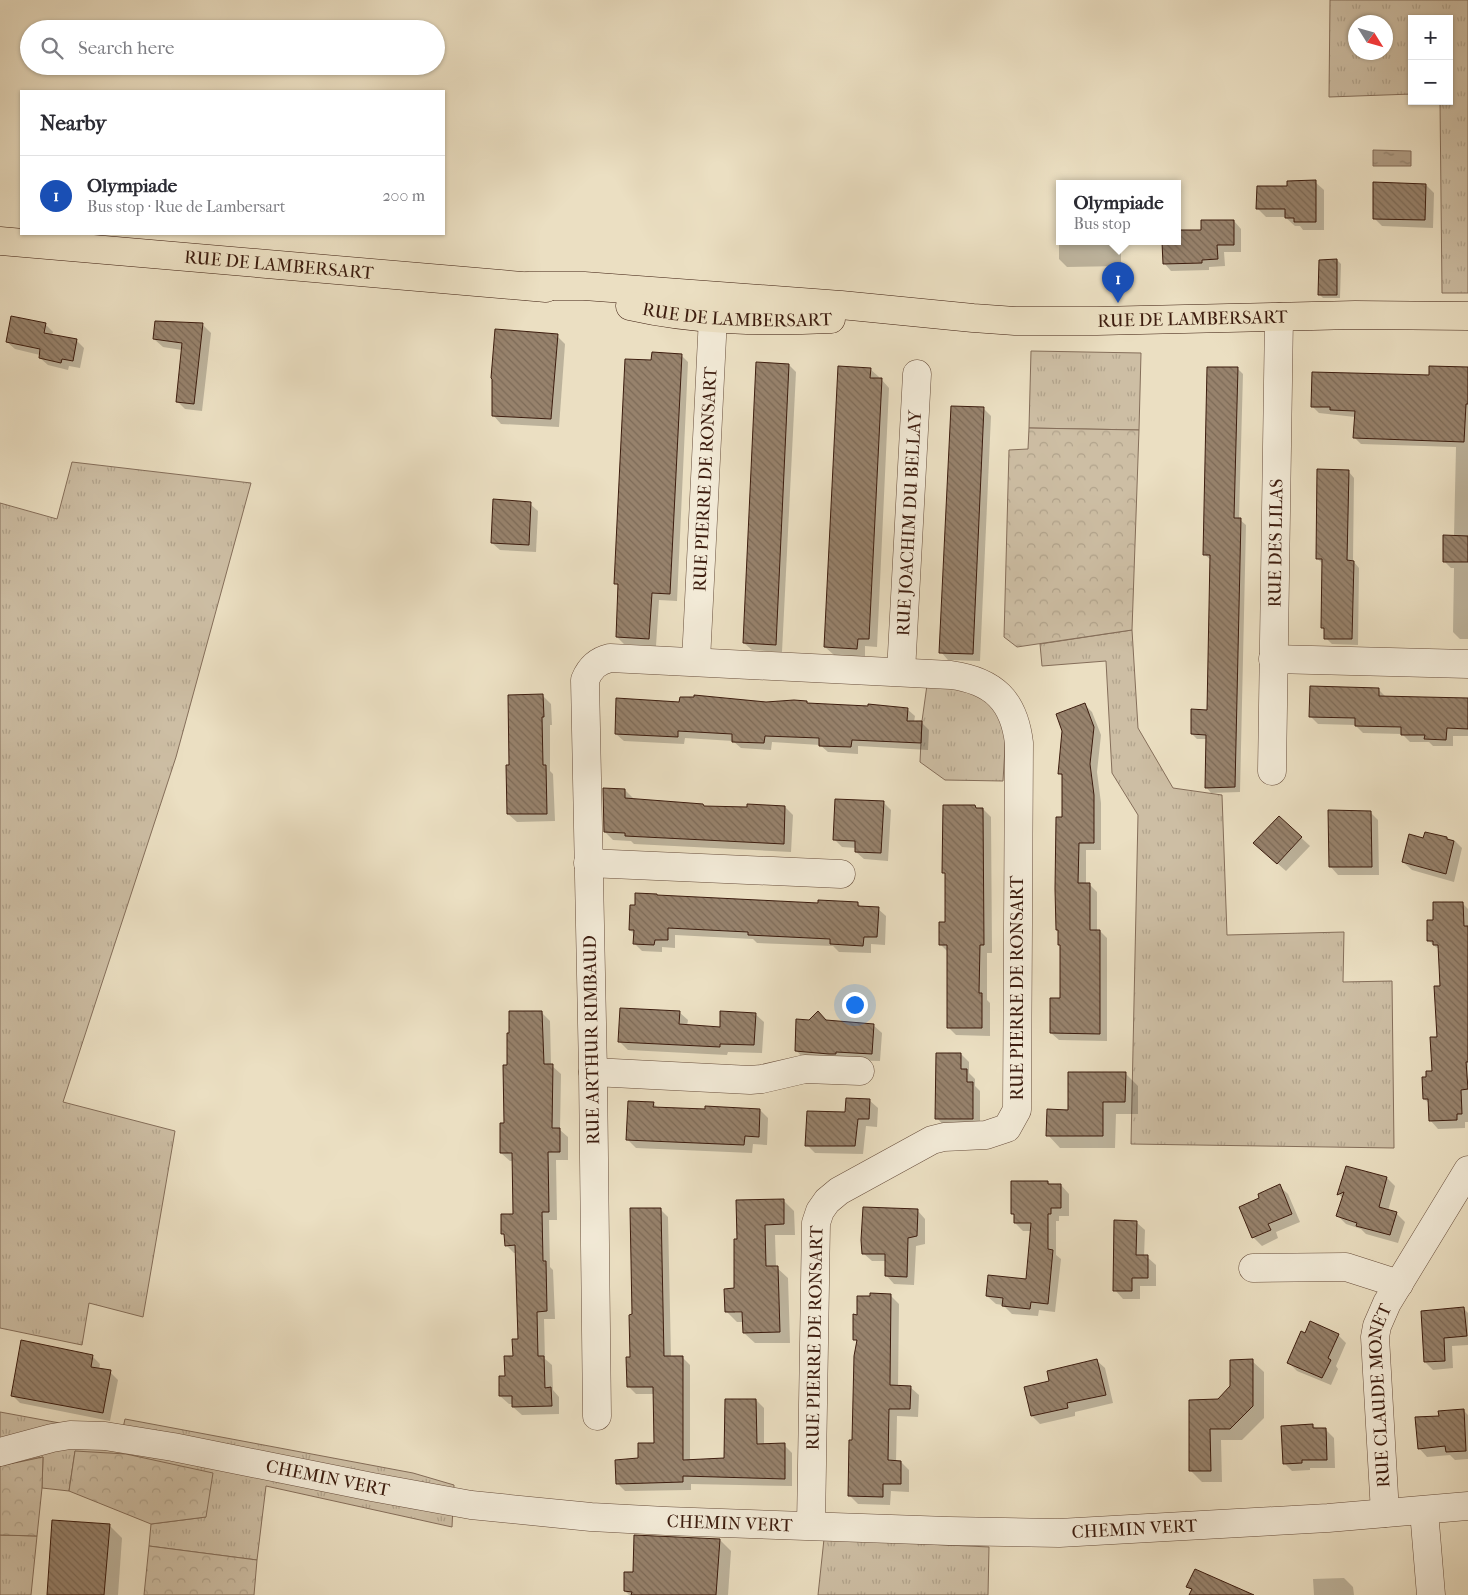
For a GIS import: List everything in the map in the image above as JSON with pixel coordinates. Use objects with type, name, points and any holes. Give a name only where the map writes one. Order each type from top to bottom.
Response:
[{"type":"main road","name":"RUE DE LAMBERSART","points":[[0,241],[528,286],[560,290],[641,308],[713,307],[798,321],[917,313],[1023,321],[1355,315],[1468,316]]},
{"type":"street","name":"RUE PIERRE DE RONSART","points":[[696,661],[713,307]]},
{"type":"street","name":"RUE DES LILAS","points":[[1272,771],[1279,317]]},
{"type":"street","name":"RUE JOACHIM DU BELLAY","points":[[901,672],[917,374]]},
{"type":"street","name":"RUE PIERRE DE RONSART","points":[[594,666],[601,660],[610,658],[951,675],[977,681],[989,687],[1009,706],[1017,728],[1019,743],[1017,1110],[1007,1128],[986,1135],[944,1137],[932,1140],[851,1183],[828,1201],[820,1211],[816,1223],[811,1526]]},
{"type":"street","points":[[1273,658],[1468,664]]},
{"type":"street","name":"RUE ARTHUR RIMBAUD","points":[[594,666],[585,680],[593,1072],[597,1416]]},
{"type":"street","points":[[588,863],[841,874]]},
{"type":"street","points":[[593,1072],[750,1080],[804,1069],[860,1071]]},
{"type":"street","name":"RUE CLAUDE MONET","points":[[1385,1513],[1375,1337],[1377,1326],[1380,1316],[1468,1170]]},
{"type":"street","name":"RUE CLAUDE MONET","points":[[1253,1268],[1346,1267],[1399,1284]]},
{"type":"street","name":"CHEMIN VERT","points":[[0,1452],[52,1438],[105,1436],[173,1447],[431,1498],[495,1508],[618,1519],[1059,1533],[1385,1513],[1468,1506]]},
{"type":"street","points":[[1424,1510],[1432,1595]]},
{"type":"green space","points":[[1330,0],[1468,0],[1468,293],[1442,293],[1440,105],[1453,105],[1453,15],[1408,15],[1408,94],[1329,97]]},
{"type":"green space","points":[[1031,351],[1141,353],[1139,430],[1029,428]]},
{"type":"green space","points":[[1029,428],[1139,430],[1132,630],[1017,647],[1004,637],[1009,450],[1028,449]]},
{"type":"green space","points":[[72,462],[251,483],[176,757],[63,1102],[175,1131],[143,1317],[89,1303],[82,1345],[0,1328],[0,503],[57,519]]},
{"type":"green space","points":[[1132,630],[1138,728],[1173,788],[1222,795],[1227,935],[1344,932],[1343,982],[1392,981],[1394,1148],[1131,1144],[1138,815],[1112,773],[1106,661],[1042,666],[1040,644]]},
{"type":"green space","points":[[927,685],[963,688],[983,697],[996,710],[1006,732],[1003,781],[945,780],[920,762],[922,721]]},
{"type":"green space","points":[[0,1412],[76,1426],[123,1428],[125,1419],[413,1473],[454,1485],[452,1527],[266,1486],[257,1560],[149,1546],[151,1524],[206,1517],[75,1451],[69,1491],[42,1488],[43,1457],[0,1466]]},
{"type":"green space","points":[[75,1451],[126,1454],[213,1473],[206,1517],[151,1524],[69,1491]]},
{"type":"green space","points":[[43,1457],[37,1536],[0,1535],[0,1466]]},
{"type":"green space","points":[[0,1535],[37,1536],[31,1595],[0,1595]]},
{"type":"green space","points":[[824,1539],[989,1547],[988,1595],[818,1595]]},
{"type":"green space","points":[[149,1546],[257,1560],[254,1595],[144,1595]]},
{"type":"water","points":[[1373,150],[1411,151],[1411,166],[1373,166]]},
{"type":"building","points":[[1316,180],[1316,222],[1294,222],[1294,218],[1285,218],[1285,209],[1256,209],[1257,186],[1287,186],[1287,181]]},
{"type":"building","points":[[1373,182],[1426,184],[1425,220],[1373,219]]},
{"type":"building","points":[[1201,220],[1234,220],[1234,245],[1217,245],[1218,259],[1202,260],[1202,263],[1163,264],[1162,245],[1181,245],[1181,230],[1201,230]]},
{"type":"building","points":[[1337,259],[1337,295],[1318,295],[1319,260]]},
{"type":"building","points":[[11,316],[46,323],[44,333],[77,339],[73,361],[62,359],[61,363],[39,358],[40,349],[6,342]]},
{"type":"building","points":[[155,321],[203,323],[194,404],[176,402],[182,343],[153,339]]},
{"type":"building","points":[[495,329],[558,334],[551,419],[492,416],[491,378]]},
{"type":"building","points":[[652,352],[682,354],[670,594],[652,593],[649,639],[616,637],[618,584],[614,584],[625,359],[651,360]]},
{"type":"building","points":[[756,362],[789,364],[776,645],[743,643]]},
{"type":"building","points":[[838,366],[871,368],[870,378],[882,378],[869,639],[858,639],[857,649],[824,647]]},
{"type":"building","points":[[1429,366],[1468,367],[1468,404],[1466,404],[1464,442],[1353,438],[1355,411],[1330,410],[1330,407],[1311,407],[1312,372],[1429,375]]},
{"type":"building","points":[[1207,367],[1238,367],[1234,518],[1241,518],[1235,787],[1205,788],[1206,735],[1191,734],[1191,709],[1207,710],[1210,555],[1203,555]]},
{"type":"building","points":[[951,406],[984,407],[973,654],[939,653]]},
{"type":"building","points":[[1317,469],[1349,470],[1347,560],[1354,561],[1352,639],[1324,639],[1324,628],[1321,628],[1322,559],[1316,559]]},
{"type":"building","points":[[493,499],[531,502],[529,545],[491,543]]},
{"type":"building","points":[[1443,535],[1468,536],[1468,562],[1443,562]]},
{"type":"building","points":[[1310,686],[1379,688],[1379,696],[1468,698],[1468,729],[1447,728],[1446,740],[1424,739],[1425,735],[1401,735],[1401,727],[1355,726],[1355,718],[1309,717]]},
{"type":"building","points":[[543,694],[543,765],[546,765],[547,814],[507,814],[506,765],[509,765],[508,695]]},
{"type":"building","points":[[694,695],[766,702],[794,700],[807,701],[807,703],[868,706],[868,704],[908,708],[907,721],[922,721],[921,743],[852,740],[851,747],[819,746],[819,738],[765,736],[764,743],[732,742],[732,734],[678,731],[678,737],[615,734],[616,698],[679,702],[680,697],[694,697]]},
{"type":"building","points":[[1085,703],[1094,727],[1090,764],[1094,795],[1094,843],[1079,843],[1078,883],[1090,883],[1090,930],[1100,930],[1100,1034],[1050,1033],[1050,998],[1060,998],[1060,945],[1058,945],[1058,930],[1056,930],[1055,889],[1056,817],[1062,817],[1062,774],[1058,774],[1062,731],[1056,714]]},
{"type":"building","points":[[603,788],[625,789],[625,798],[703,804],[704,806],[747,807],[747,804],[785,806],[784,844],[625,836],[625,833],[604,832]]},
{"type":"building","points":[[835,799],[884,801],[881,853],[855,852],[855,841],[833,840]]},
{"type":"building","points":[[943,805],[975,805],[976,808],[983,808],[984,945],[980,945],[979,993],[982,993],[982,1028],[947,1028],[947,945],[939,945],[939,922],[945,922],[945,873],[942,873]]},
{"type":"building","points":[[1328,810],[1371,811],[1372,867],[1329,867]]},
{"type":"building","points":[[1279,816],[1302,837],[1277,864],[1253,843]]},
{"type":"building","points":[[1425,832],[1447,837],[1447,839],[1454,841],[1446,874],[1402,862],[1409,834],[1423,838]]},
{"type":"building","points":[[635,893],[818,903],[818,900],[858,902],[858,906],[879,907],[877,937],[864,937],[863,946],[830,944],[830,939],[748,935],[748,932],[668,928],[668,940],[655,940],[654,945],[633,944],[634,930],[629,930],[630,905],[635,905]]},
{"type":"building","points":[[1433,902],[1463,902],[1464,926],[1468,926],[1468,1062],[1466,1062],[1468,1089],[1461,1090],[1462,1114],[1457,1114],[1457,1120],[1429,1121],[1428,1099],[1423,1099],[1422,1077],[1426,1077],[1426,1071],[1432,1071],[1430,1037],[1437,1037],[1434,986],[1440,986],[1438,945],[1433,945],[1433,941],[1427,941],[1427,920],[1433,920]]},
{"type":"building","points":[[620,1008],[680,1011],[679,1024],[720,1027],[720,1011],[756,1013],[754,1045],[720,1044],[720,1047],[618,1042]]},
{"type":"building","points":[[509,1011],[542,1011],[544,1064],[553,1064],[552,1128],[560,1128],[560,1152],[548,1152],[549,1212],[542,1212],[543,1261],[546,1261],[547,1311],[537,1312],[538,1356],[544,1356],[545,1388],[551,1387],[552,1406],[512,1407],[512,1396],[499,1396],[499,1376],[505,1376],[504,1356],[513,1356],[512,1339],[518,1339],[515,1245],[505,1246],[504,1234],[501,1234],[501,1214],[513,1214],[512,1153],[500,1153],[500,1123],[504,1123],[503,1065],[507,1065]]},
{"type":"building","points":[[818,1011],[826,1020],[874,1024],[872,1054],[836,1052],[836,1054],[829,1054],[795,1051],[796,1019],[809,1020]]},
{"type":"building","points":[[936,1053],[961,1053],[961,1069],[967,1069],[967,1082],[973,1082],[973,1119],[935,1119]]},
{"type":"building","points":[[1068,1072],[1126,1072],[1125,1102],[1103,1102],[1103,1136],[1046,1136],[1047,1109],[1068,1110]]},
{"type":"building","points":[[846,1098],[870,1099],[869,1119],[858,1119],[855,1146],[805,1146],[807,1111],[845,1112]]},
{"type":"building","points":[[628,1101],[654,1102],[653,1107],[705,1109],[705,1106],[760,1109],[759,1137],[745,1136],[744,1145],[626,1140]]},
{"type":"building","points":[[1346,1166],[1387,1177],[1379,1207],[1397,1212],[1390,1235],[1356,1226],[1357,1223],[1336,1216],[1344,1192],[1337,1195]]},
{"type":"building","points":[[1011,1181],[1048,1181],[1048,1184],[1061,1184],[1061,1208],[1051,1208],[1051,1214],[1048,1214],[1048,1249],[1053,1250],[1048,1304],[1031,1302],[1030,1309],[1002,1306],[1003,1298],[986,1296],[988,1275],[1026,1279],[1031,1223],[1014,1223],[1014,1214],[1011,1214]]},
{"type":"building","points":[[1280,1184],[1292,1214],[1268,1224],[1271,1230],[1252,1238],[1239,1207],[1259,1198],[1258,1194]]},
{"type":"building","points":[[784,1199],[784,1224],[765,1225],[766,1266],[778,1266],[780,1332],[743,1333],[742,1312],[725,1312],[724,1289],[734,1288],[734,1239],[737,1239],[736,1200]]},
{"type":"building","points":[[863,1207],[918,1209],[917,1236],[908,1238],[907,1277],[885,1276],[885,1254],[862,1254]]},
{"type":"building","points":[[630,1208],[661,1208],[664,1356],[683,1356],[683,1460],[724,1458],[725,1399],[756,1399],[757,1444],[785,1443],[785,1479],[683,1476],[683,1482],[616,1484],[615,1460],[638,1458],[638,1443],[654,1443],[653,1387],[627,1387],[626,1357],[630,1357],[629,1315],[632,1314]]},
{"type":"building","points":[[1114,1220],[1137,1221],[1136,1255],[1148,1255],[1148,1278],[1132,1278],[1132,1291],[1113,1291]]},
{"type":"building","points":[[870,1293],[891,1294],[890,1385],[911,1386],[910,1409],[889,1409],[888,1460],[901,1461],[901,1484],[883,1484],[883,1497],[848,1496],[849,1440],[852,1440],[854,1356],[857,1340],[853,1340],[853,1314],[857,1315],[857,1296],[870,1296]]},
{"type":"building","points":[[1464,1307],[1467,1336],[1444,1338],[1445,1361],[1424,1362],[1421,1311]]},
{"type":"building","points":[[1310,1321],[1339,1334],[1328,1358],[1331,1360],[1322,1378],[1287,1363],[1301,1331],[1305,1333]]},
{"type":"building","points":[[21,1340],[93,1355],[91,1367],[111,1370],[103,1413],[11,1396]]},
{"type":"building","points":[[1097,1359],[1106,1395],[1067,1403],[1068,1408],[1031,1416],[1024,1387],[1049,1381],[1047,1371]]},
{"type":"building","points":[[1253,1359],[1253,1406],[1230,1429],[1210,1429],[1211,1471],[1189,1471],[1189,1400],[1218,1399],[1230,1386],[1230,1360]]},
{"type":"building","points":[[1464,1409],[1466,1451],[1446,1452],[1445,1446],[1418,1449],[1415,1417],[1439,1416],[1438,1411]]},
{"type":"building","points":[[1313,1424],[1313,1428],[1326,1428],[1327,1460],[1302,1460],[1302,1463],[1283,1464],[1281,1426]]},
{"type":"building","points":[[52,1520],[110,1524],[104,1595],[47,1595]]},
{"type":"building","points":[[634,1535],[720,1539],[716,1595],[631,1595],[632,1592],[624,1591],[624,1572],[633,1572]]},
{"type":"building","points":[[1195,1569],[1254,1595],[1189,1595],[1192,1589],[1186,1587]]},
{"type":"place","name":"Olympiade","points":[[1118,303]]}]
